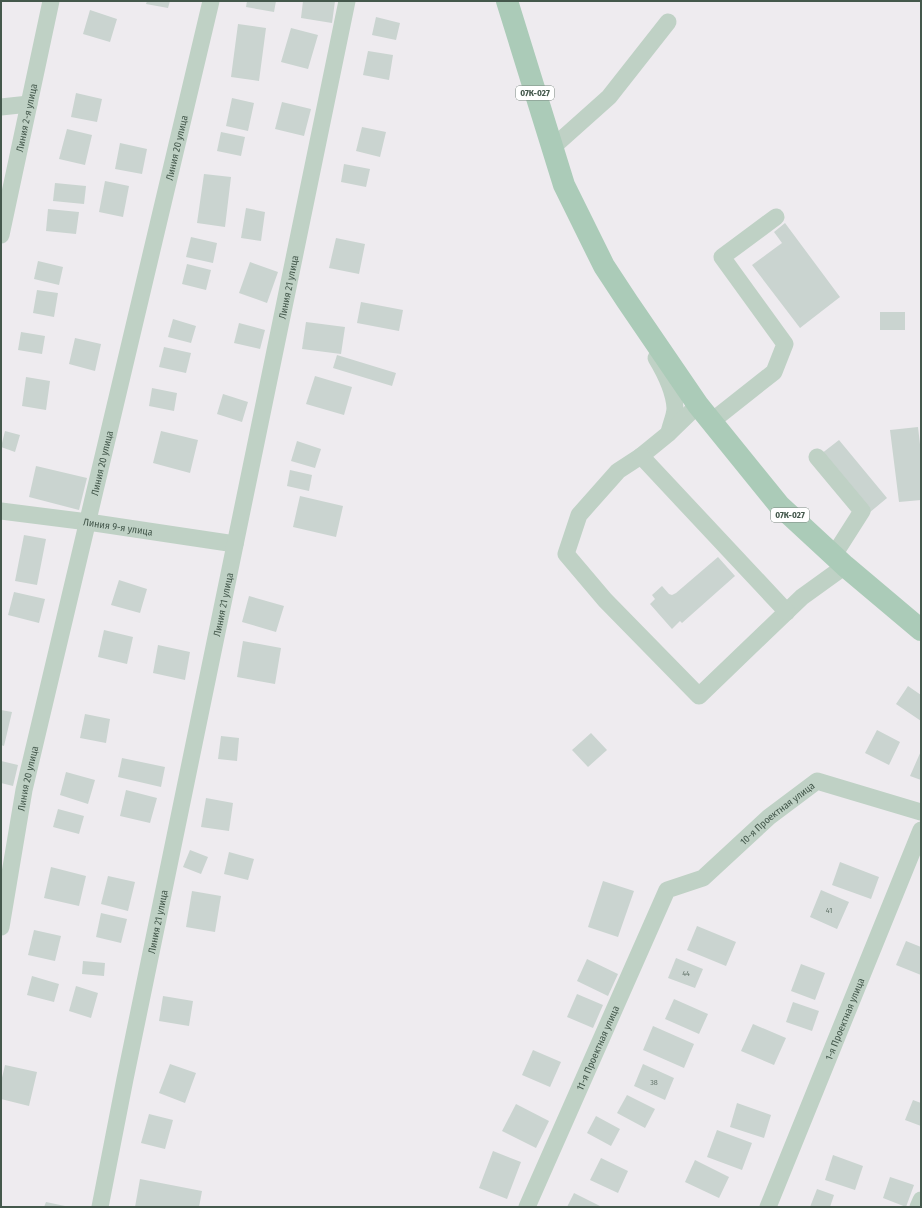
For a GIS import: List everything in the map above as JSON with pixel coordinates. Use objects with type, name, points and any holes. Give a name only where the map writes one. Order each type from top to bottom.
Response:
[{"type":"main road","name":"07К-027","points":[[507,1],[564,185],[604,266],[627,301],[698,405],[779,504],[839,561],[921,630]]},
{"type":"street","name":"Линия 2-я улица","points":[[1,235],[51,1]]},
{"type":"street","name":"Линия 20 улица","points":[[1,927],[24,790],[211,1]]},
{"type":"street","name":"Линия 21 улица","points":[[100,1207],[347,1]]},
{"type":"street","points":[[553,148],[609,97],[668,22]]},
{"type":"street","points":[[1,107],[29,104]]},
{"type":"street","points":[[712,421],[774,372],[785,344],[722,257],[776,217]]},
{"type":"street","points":[[627,301],[642,335],[670,386],[675,409],[668,434]]},
{"type":"street","points":[[698,405],[668,434],[642,456],[618,471],[579,515],[566,554],[605,600],[699,696],[839,561],[862,511],[817,457]]},
{"type":"street","points":[[642,456],[787,612]]},
{"type":"street","name":"Линия 9-я улица","points":[[1,511],[88,522],[235,544]]},
{"type":"street","name":"10-я Проектная улица","points":[[667,890],[703,878],[769,817],[817,781],[921,812]]},
{"type":"street","name":"1-я Проектная улица","points":[[768,1207],[921,830]]},
{"type":"street","name":"11-я Проектная улица","points":[[527,1207],[667,890]]},
{"type":"street","points":[[918,1207],[921,1200]]},
{"type":"building","points":[[147,1],[170,1],[168,8],[146,4]]},
{"type":"building","points":[[247,1],[276,1],[274,12],[246,7]]},
{"type":"building","points":[[303,1],[335,1],[332,23],[301,18]]},
{"type":"building","points":[[90,10],[117,19],[110,42],[83,34]]},
{"type":"building","points":[[376,17],[400,23],[396,40],[372,35]]},
{"type":"building","points":[[238,24],[266,28],[259,81],[231,77]]},
{"type":"building","points":[[291,28],[318,35],[308,69],[281,62]]},
{"type":"building","points":[[368,51],[393,55],[389,80],[363,75]]},
{"type":"building","points":[[76,93],[102,99],[97,122],[71,117]]},
{"type":"building","points":[[232,98],[254,103],[248,131],[226,126]]},
{"type":"building","points":[[282,102],[311,109],[304,136],[275,129]]},
{"type":"building","points":[[362,127],[386,132],[380,157],[356,151]]},
{"type":"building","points":[[67,129],[92,135],[85,165],[59,159]]},
{"type":"building","points":[[221,132],[245,137],[241,156],[217,151]]},
{"type":"building","points":[[120,143],[147,149],[142,174],[115,169]]},
{"type":"building","points":[[344,164],[370,169],[366,187],[341,182]]},
{"type":"building","points":[[204,174],[231,177],[225,227],[197,223]]},
{"type":"building","points":[[105,181],[129,186],[123,217],[99,212]]},
{"type":"building","points":[[55,183],[86,186],[84,204],[53,201]]},
{"type":"building","points":[[246,208],[265,212],[261,241],[241,238]]},
{"type":"building","points":[[48,209],[79,212],[76,234],[46,231]]},
{"type":"building","points":[[785,223],[840,297],[800,328],[752,265],[782,243],[774,232]]},
{"type":"building","points":[[191,237],[217,243],[213,263],[186,257]]},
{"type":"building","points":[[336,238],[365,244],[359,274],[329,268]]},
{"type":"building","points":[[38,261],[63,267],[59,285],[34,279]]},
{"type":"building","points":[[250,262],[278,272],[267,303],[239,293]]},
{"type":"building","points":[[187,264],[211,270],[206,290],[182,284]]},
{"type":"building","points":[[37,290],[58,293],[54,317],[33,313]]},
{"type":"building","points":[[361,302],[403,310],[399,331],[357,323]]},
{"type":"building","points":[[880,312],[905,312],[905,330],[880,330]]},
{"type":"building","points":[[173,319],[196,326],[191,343],[168,337]]},
{"type":"building","points":[[306,322],[345,327],[341,354],[302,349]]},
{"type":"building","points":[[239,323],[265,330],[260,349],[234,343]]},
{"type":"building","points":[[21,332],[45,336],[42,354],[18,350]]},
{"type":"building","points":[[75,338],[101,344],[95,371],[69,364]]},
{"type":"building","points":[[164,347],[191,353],[186,373],[159,367]]},
{"type":"building","points":[[337,355],[396,373],[392,386],[333,368]]},
{"type":"building","points":[[315,376],[352,387],[344,415],[306,404]]},
{"type":"building","points":[[26,377],[50,381],[46,410],[22,406]]},
{"type":"building","points":[[152,388],[177,393],[174,411],[149,406]]},
{"type":"building","points":[[223,394],[248,402],[242,422],[217,414]]},
{"type":"building","points":[[918,427],[921,453],[921,500],[899,502],[890,430]]},
{"type":"building","points":[[5,431],[20,435],[15,452],[1,447]]},
{"type":"building","points":[[161,431],[198,440],[190,473],[153,463]]},
{"type":"building","points":[[839,440],[887,498],[869,513],[821,454]]},
{"type":"building","points":[[297,441],[321,449],[315,468],[291,461]]},
{"type":"building","points":[[36,466],[87,478],[79,510],[29,497]]},
{"type":"building","points":[[290,470],[312,475],[309,491],[287,486]]},
{"type":"building","points":[[300,496],[343,506],[336,537],[293,527]]},
{"type":"building","points":[[24,535],[46,539],[37,585],[15,581]]},
{"type":"building","points":[[718,557],[735,576],[682,623],[680,621],[672,629],[650,604],[655,599],[652,595],[662,586],[669,594],[672,595],[676,593]]},
{"type":"building","points":[[119,580],[147,589],[140,613],[111,605]]},
{"type":"building","points":[[14,592],[45,599],[39,623],[8,615]]},
{"type":"building","points":[[249,596],[284,606],[276,632],[242,622]]},
{"type":"building","points":[[104,630],[133,637],[127,664],[98,657]]},
{"type":"building","points":[[243,641],[281,648],[275,684],[237,677]]},
{"type":"building","points":[[158,645],[190,652],[185,680],[153,673]]},
{"type":"building","points":[[908,686],[921,695],[921,721],[896,704]]},
{"type":"building","points":[[1,710],[12,712],[4,746],[1,745]]},
{"type":"building","points":[[85,714],[110,719],[106,743],[80,738]]},
{"type":"building","points":[[877,730],[900,742],[889,765],[865,753]]},
{"type":"building","points":[[591,733],[607,750],[588,767],[572,750]]},
{"type":"building","points":[[221,736],[239,738],[237,761],[218,759]]},
{"type":"building","points":[[921,751],[921,780],[910,776]]},
{"type":"building","points":[[122,758],[165,767],[161,787],[118,777]]},
{"type":"building","points":[[1,761],[18,765],[13,786],[1,783]]},
{"type":"building","points":[[66,772],[95,780],[88,804],[60,795]]},
{"type":"building","points":[[126,790],[157,798],[150,823],[120,816]]},
{"type":"building","points":[[206,798],[233,803],[229,831],[201,827]]},
{"type":"building","points":[[58,809],[84,816],[79,834],[53,827]]},
{"type":"building","points":[[190,850],[208,857],[201,874],[183,867]]},
{"type":"building","points":[[229,852],[254,859],[248,880],[224,874]]},
{"type":"building","points":[[840,862],[879,877],[871,899],[832,885]]},
{"type":"building","points":[[51,867],[86,876],[79,906],[44,898]]},
{"type":"building","points":[[108,876],[135,882],[128,911],[101,904]]},
{"type":"building","points":[[603,881],[634,891],[618,937],[588,927]]},
{"type":"building","points":[[821,890],[849,902],[837,929],[810,917]]},
{"type":"building","points":[[192,891],[221,896],[215,932],[186,927]]},
{"type":"building","points":[[101,913],[127,919],[121,943],[96,937]]},
{"type":"building","points":[[697,926],[736,942],[726,966],[687,950]]},
{"type":"building","points":[[34,930],[61,936],[55,961],[28,955]]},
{"type":"building","points":[[906,941],[921,947],[921,975],[896,965]]},
{"type":"building","points":[[676,958],[703,969],[695,988],[668,978]]},
{"type":"building","points":[[587,959],[618,974],[608,996],[577,981]]},
{"type":"building","points":[[83,961],[105,963],[104,976],[82,974]]},
{"type":"building","points":[[801,964],[825,973],[815,1000],[791,991]]},
{"type":"building","points":[[32,976],[59,984],[54,1002],[27,995]]},
{"type":"building","points":[[76,986],[98,993],[91,1018],[69,1011]]},
{"type":"building","points":[[577,994],[603,1005],[593,1028],[567,1017]]},
{"type":"building","points":[[163,996],[193,1001],[189,1026],[159,1021]]},
{"type":"building","points":[[674,999],[708,1014],[699,1034],[665,1019]]},
{"type":"building","points":[[793,1002],[819,1011],[812,1031],[786,1022]]},
{"type":"building","points":[[753,1024],[786,1038],[774,1065],[741,1051]]},
{"type":"building","points":[[653,1026],[694,1044],[684,1068],[643,1050]]},
{"type":"building","points":[[533,1050],[561,1062],[550,1087],[522,1075]]},
{"type":"building","points":[[170,1064],[196,1073],[185,1103],[159,1093]]},
{"type":"building","points":[[643,1064],[674,1078],[665,1100],[634,1086]]},
{"type":"building","points":[[5,1065],[37,1072],[29,1106],[1,1099],[1,1082]]},
{"type":"building","points":[[627,1095],[655,1109],[645,1128],[617,1113]]},
{"type":"building","points":[[913,1100],[921,1103],[921,1126],[905,1120]]},
{"type":"building","points":[[737,1103],[771,1115],[764,1138],[730,1127]]},
{"type":"building","points":[[516,1104],[549,1121],[536,1148],[502,1131]]},
{"type":"building","points":[[149,1114],[173,1120],[165,1149],[141,1143]]},
{"type":"building","points":[[596,1116],[620,1129],[611,1146],[587,1133]]},
{"type":"building","points":[[717,1130],[752,1143],[742,1170],[707,1157]]},
{"type":"building","points":[[493,1151],[521,1162],[507,1199],[479,1188]]},
{"type":"building","points":[[833,1155],[863,1166],[855,1190],[825,1180]]},
{"type":"building","points":[[601,1158],[628,1171],[618,1193],[590,1180]]},
{"type":"building","points":[[695,1160],[729,1177],[719,1198],[685,1182]]},
{"type":"building","points":[[890,1177],[914,1185],[906,1207],[883,1198]]},
{"type":"building","points":[[140,1179],[202,1191],[199,1207],[135,1207]]},
{"type":"building","points":[[817,1189],[834,1195],[830,1207],[810,1207]]},
{"type":"building","points":[[574,1193],[602,1207],[567,1207]]},
{"type":"building","points":[[46,1202],[65,1206],[65,1207],[44,1207]]}]
